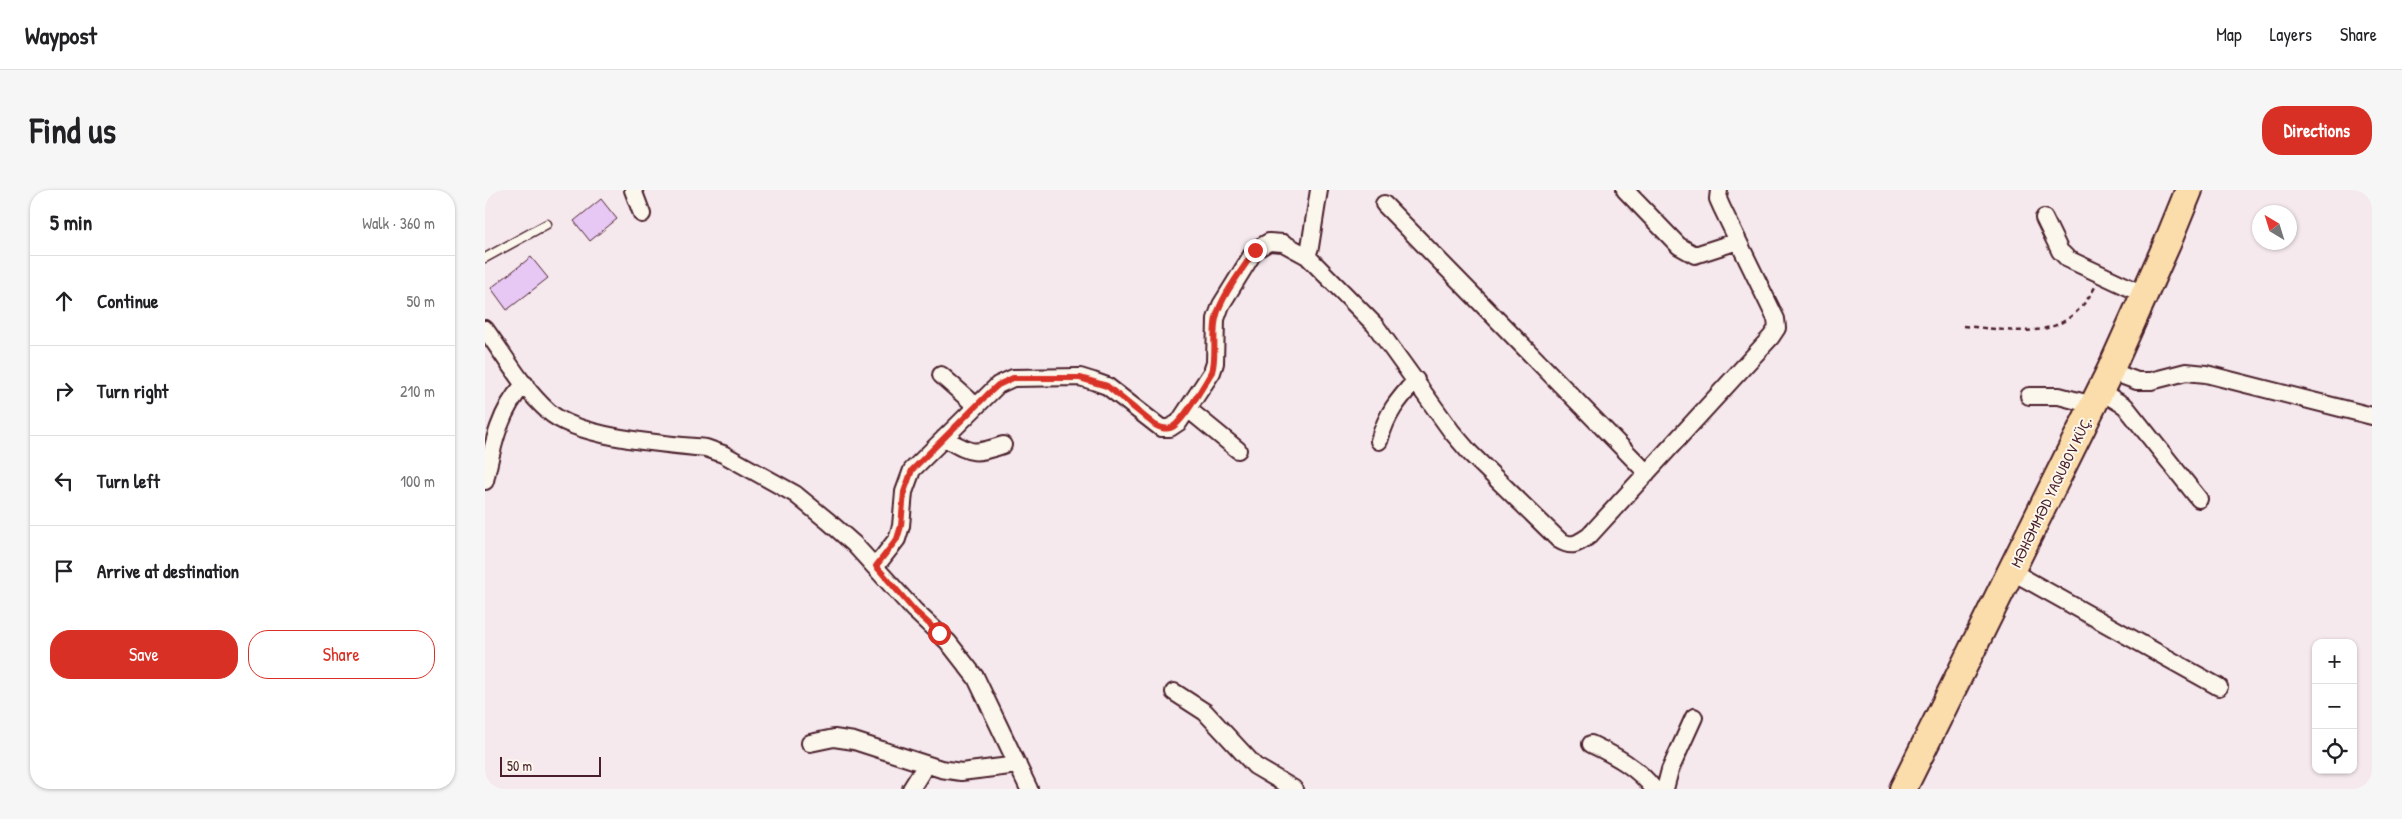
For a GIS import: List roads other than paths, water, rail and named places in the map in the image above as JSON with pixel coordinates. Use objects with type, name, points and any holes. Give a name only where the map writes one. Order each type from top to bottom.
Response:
[{"type":"main road","name":"MƏHƏMMƏD YAQUBOV KÜÇ.","points":[[1903,789],[2101,389],[2145,295],[2189,190]]},
{"type":"street","points":[[633,190],[642,214]]},
{"type":"street","points":[[1307,256],[1311,247],[1319,190]]},
{"type":"street","points":[[1625,190],[1679,246],[1688,252],[1695,255],[1738,241]]},
{"type":"street","points":[[876,566],[897,539],[901,526],[904,492],[912,470],[998,385],[1013,378],[1080,378],[1107,386],[1161,428],[1170,428],[1179,422],[1212,372],[1215,363],[1216,318],[1221,305],[1255,250],[1269,242],[1283,243],[1307,256],[1375,325],[1416,380],[1451,432],[1470,453],[1559,540],[1567,545],[1576,545],[1589,536],[1777,328],[1776,319],[1718,199],[1719,190]]},
{"type":"street","points":[[1384,204],[1647,473]]},
{"type":"street","points":[[2044,218],[2060,251],[2068,258],[2145,295]]},
{"type":"street","points":[[485,329],[548,412],[563,422],[583,431],[706,448],[723,454],[795,494],[828,521],[876,566],[914,610],[948,642],[970,667],[1029,789]]},
{"type":"street","points":[[2029,396],[2059,396],[2137,381],[2151,381],[2186,372],[2206,374],[2372,416]]},
{"type":"street","points":[[941,376],[975,406]]},
{"type":"street","points":[[1379,441],[1389,412],[1416,380]]},
{"type":"street","points":[[485,481],[500,426],[511,400],[525,384]]},
{"type":"street","points":[[2101,389],[2125,406],[2199,499]]},
{"type":"street","points":[[1188,409],[1238,450]]},
{"type":"street","points":[[944,438],[968,452],[977,453],[1003,445]]},
{"type":"street","points":[[2011,572],[2219,688]]},
{"type":"street","points":[[1174,692],[1205,712],[1255,766],[1294,789]]},
{"type":"street","points":[[1665,789],[1670,770],[1694,717]]},
{"type":"street","points":[[810,743],[834,738],[854,741],[926,764],[961,772],[1018,765]]},
{"type":"street","points":[[1591,744],[1622,758],[1644,776],[1654,789]]},
{"type":"street","points":[[911,789],[926,764]]},
{"type":"lane","points":[[485,258],[547,224]]}]
